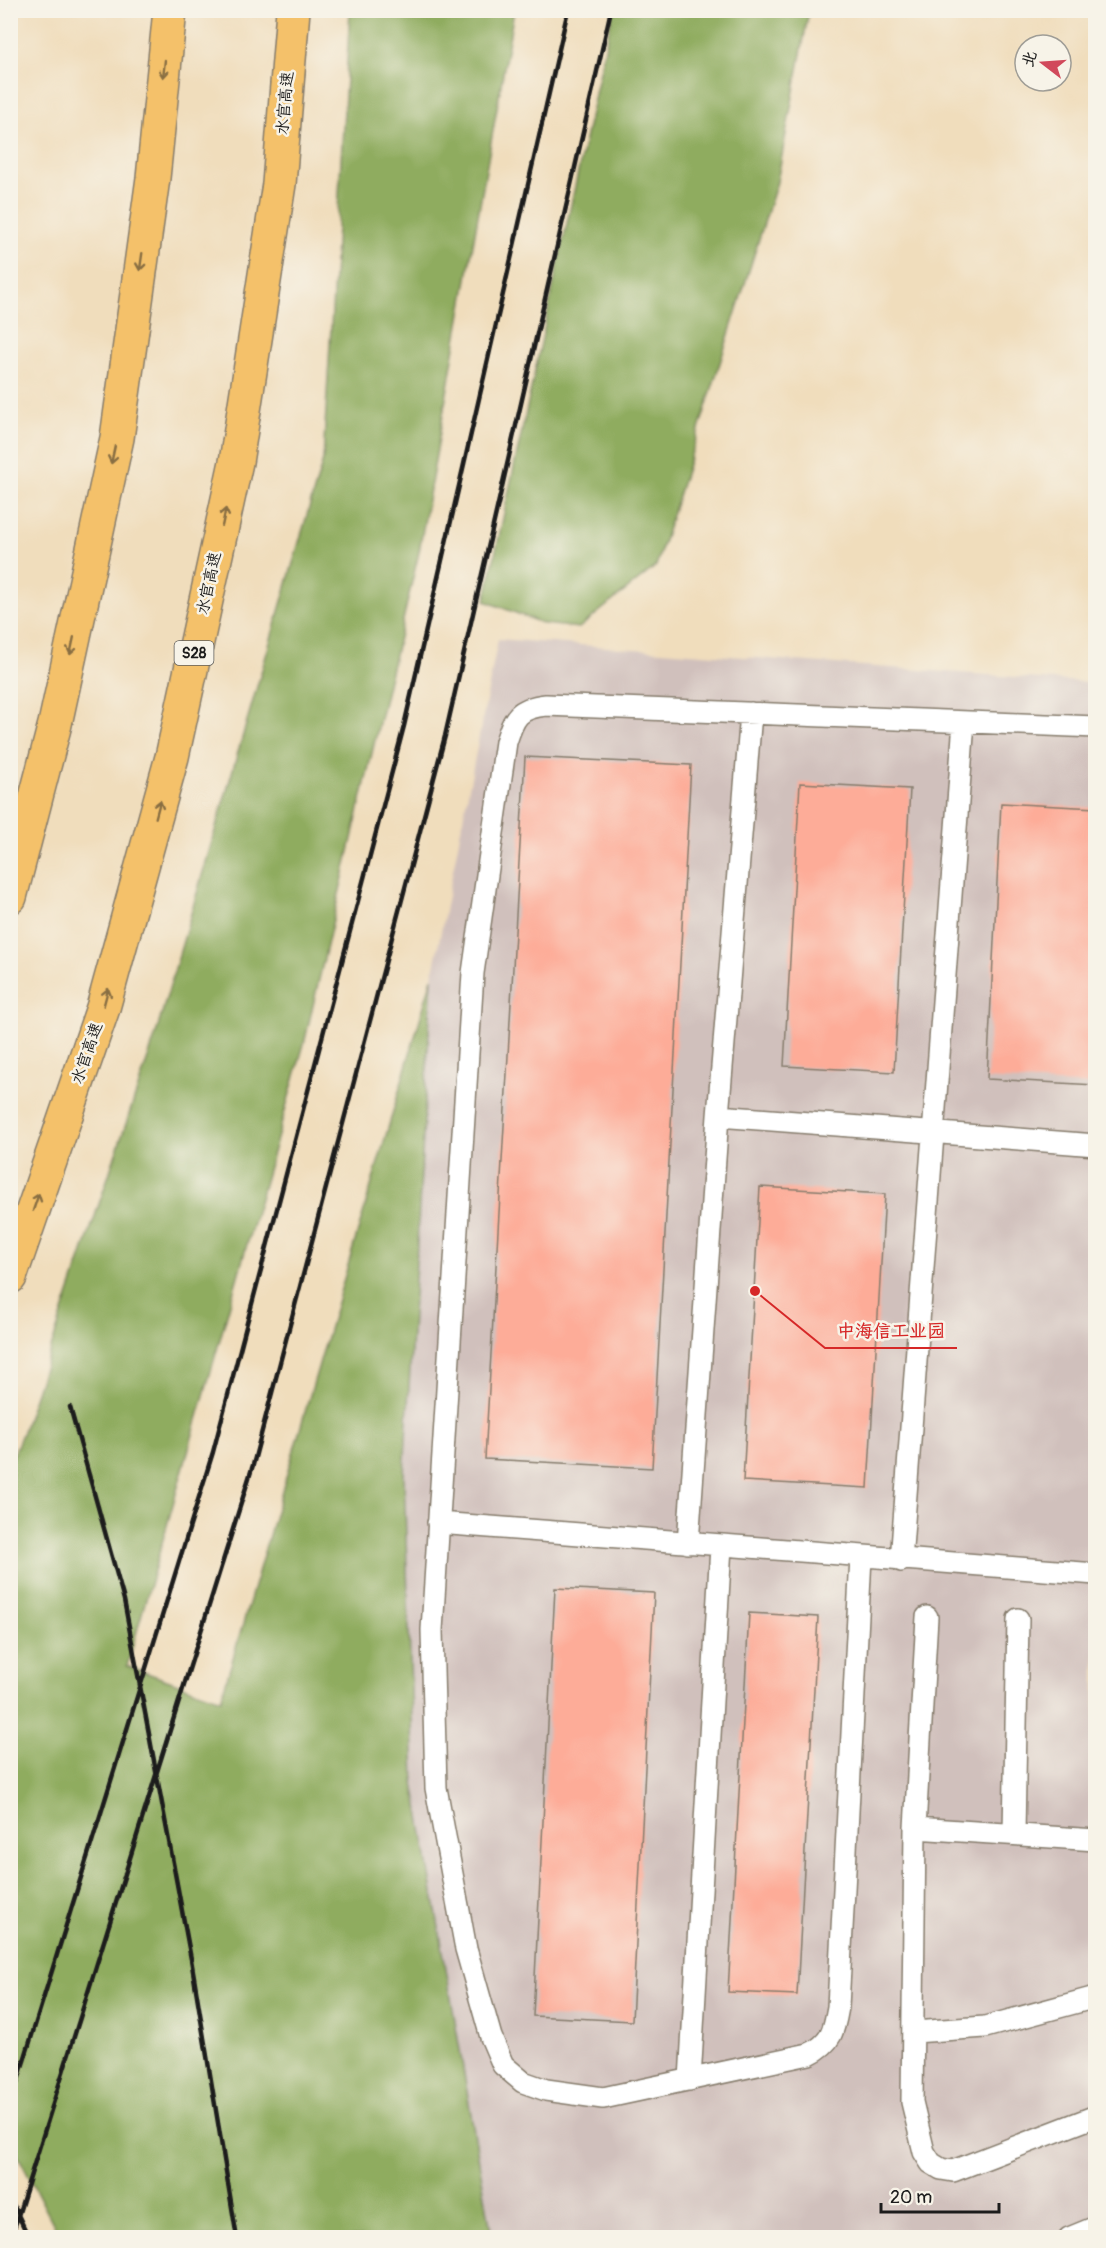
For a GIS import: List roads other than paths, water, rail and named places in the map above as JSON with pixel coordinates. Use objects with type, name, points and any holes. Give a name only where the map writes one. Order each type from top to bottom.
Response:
[{"type":"highway","points":[[10,897],[55,724],[117,438],[153,178],[170,10]]},
{"type":"highway","name":"水官高速","points":[[10,1277],[103,1008],[172,757],[236,462],[279,184],[293,10]]},
{"type":"lane","points":[[861,1557],[838,2007],[834,2028],[824,2047],[809,2054],[603,2098],[577,2096],[523,2082],[503,2064],[491,2037],[466,1949],[436,1788],[432,1630],[473,973],[506,742],[512,722],[519,713],[531,706],[546,705],[1095,727]]},
{"type":"lane","points":[[687,1543],[718,1116],[751,713]]},
{"type":"lane","points":[[901,1561],[964,722]]},
{"type":"lane","points":[[718,1116],[1095,1145]]},
{"type":"lane","points":[[438,1523],[901,1561],[1095,1574]]},
{"type":"lane","points":[[690,2080],[721,1546]]},
{"type":"lane","points":[[927,1617],[915,1828],[912,2102],[924,2152],[931,2163],[941,2169],[953,2171],[1095,2116]]},
{"type":"lane","points":[[1014,1833],[1018,1619]]},
{"type":"lane","points":[[915,1828],[1095,1840]]},
{"type":"lane","points":[[914,2032],[985,2027],[1095,1997]]},
{"type":"lane","points":[[1069,2238],[1095,2227]]},
{"type":"railway","points":[[10,2106],[213,1452],[404,726],[568,10]]},
{"type":"railway","points":[[11,2238],[253,1465],[445,736],[611,10]]},
{"type":"railway","points":[[70,1407],[124,1600],[191,1959],[237,2238]]},
{"type":"railway","points":[[10,2198],[29,2238]]},
{"type":"place","name":"中海信工业园","points":[[755,1291]]}]
